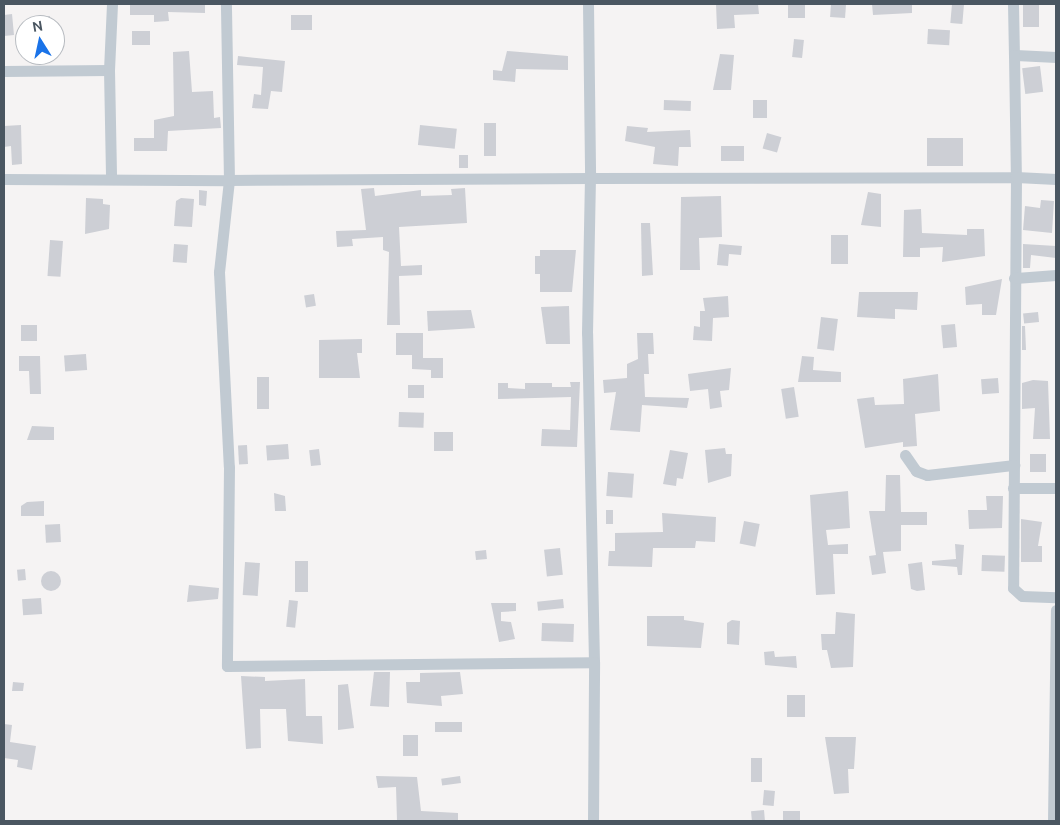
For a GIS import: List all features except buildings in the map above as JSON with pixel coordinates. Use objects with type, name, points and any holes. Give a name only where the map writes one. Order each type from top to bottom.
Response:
[{"type":"street","points":[[111,179],[109,70],[112,4]]},
{"type":"street","points":[[226,4],[229,180],[219,272],[229,467],[226,666],[594,662]]},
{"type":"street","points":[[588,4],[590,178],[587,333],[594,662],[593,821]]},
{"type":"street","points":[[1012,4],[1016,176],[1013,588],[1022,596],[1056,597]]},
{"type":"street","points":[[1014,55],[1056,57]]},
{"type":"street","points":[[4,71],[109,70]]},
{"type":"street","points":[[4,179],[229,180],[1016,176],[1056,179]]},
{"type":"street","points":[[1014,278],[1056,276]]},
{"type":"street","points":[[905,454],[916,471],[928,475],[1014,465]]},
{"type":"street","points":[[1013,488],[1056,488]]},
{"type":"street","points":[[1053,821],[1056,610]]}]
